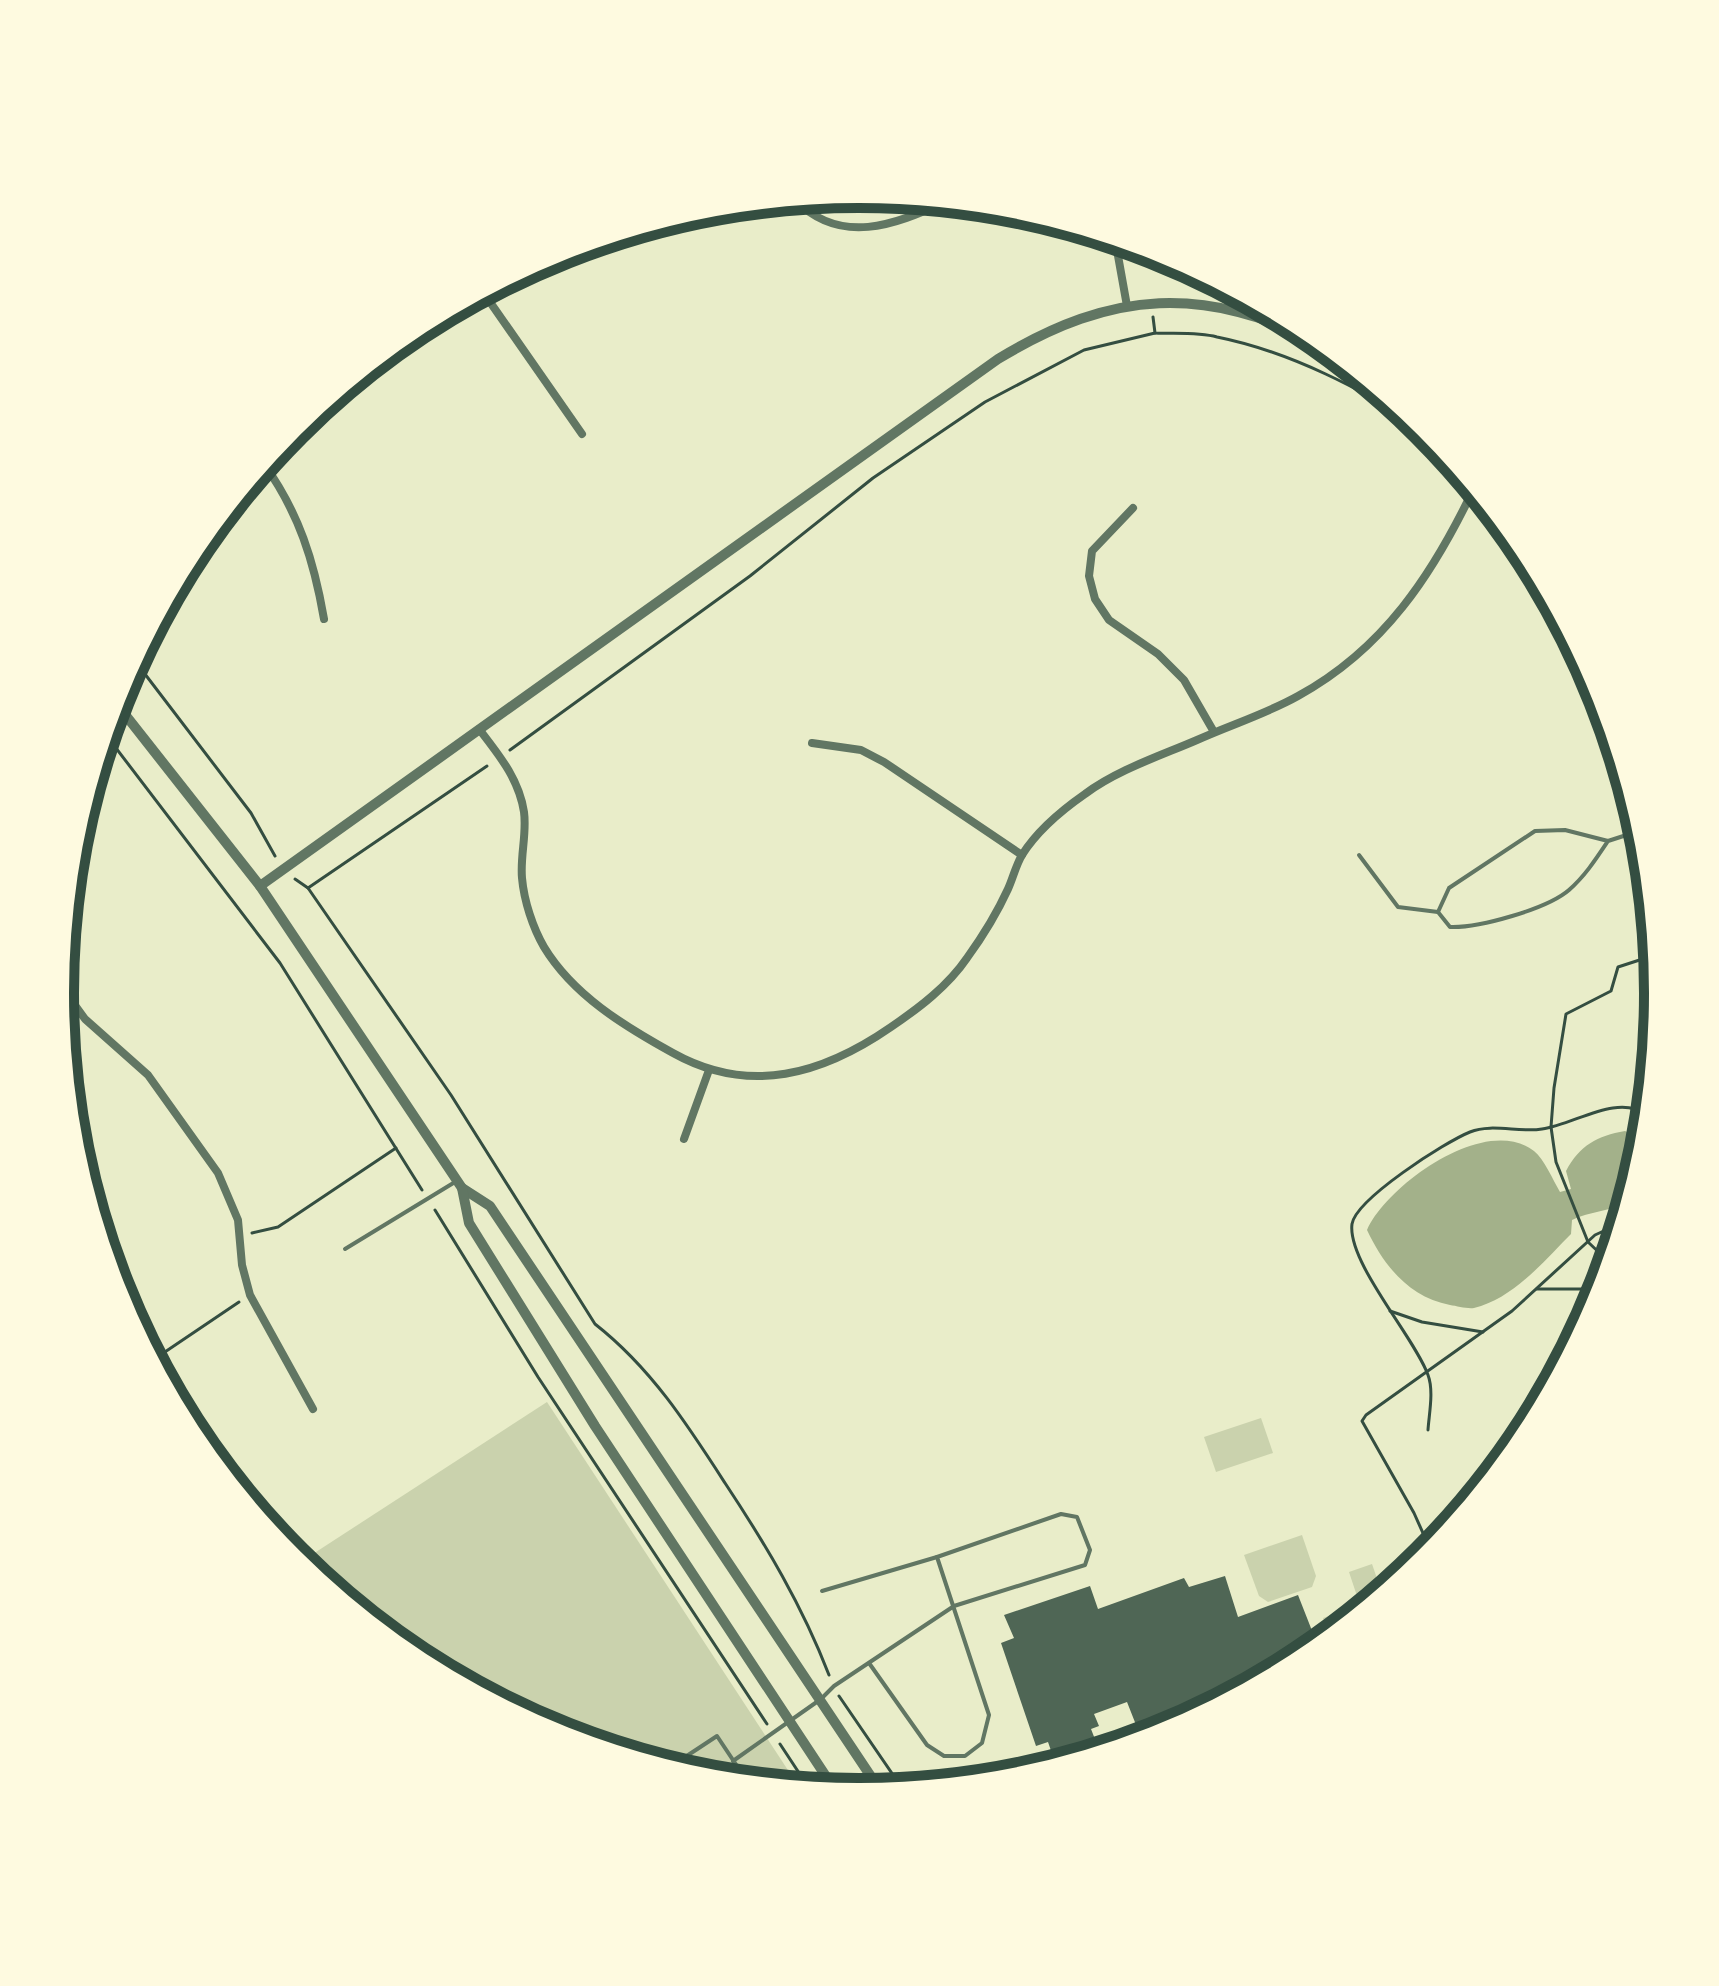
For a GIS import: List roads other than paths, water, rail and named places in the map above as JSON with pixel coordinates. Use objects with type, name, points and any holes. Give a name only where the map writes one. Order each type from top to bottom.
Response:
[{"type":"street","points":[[805,209],[837,226],[864,230],[889,226],[925,210]]},
{"type":"street","points":[[1117,251],[1127,306]]},
{"type":"street","points":[[489,301],[582,434]]},
{"type":"street","points":[[260,886],[998,359],[1043,332],[1088,314],[1151,303],[1221,307],[1256,315]]},
{"type":"street","points":[[270,474],[296,515],[310,549],[324,619]]},
{"type":"street","points":[[479,729],[517,786],[524,813],[522,877],[529,910],[542,944],[564,976],[588,999],[665,1049],[709,1070],[773,1076],[804,1071],[835,1062],[873,1040],[936,993],[964,963],[988,928],[1022,855],[1056,816],[1089,791],[1297,697],[1344,666],[1383,633],[1418,591],[1446,546],[1469,498]]},
{"type":"street","points":[[1133,508],[1092,551],[1089,576],[1095,599],[1109,620],[1158,654],[1184,680],[1214,732]]},
{"type":"street","points":[[126,715],[260,886],[460,1184],[490,1206],[872,1778]]},
{"type":"street","points":[[812,743],[861,750],[884,762],[1022,855]]},
{"type":"street","points":[[74,1004],[85,1019],[148,1075],[218,1173],[230,1197],[240,1235],[250,1295],[313,1409]]},
{"type":"street","points":[[684,1139],[709,1070]]},
{"type":"street","points":[[460,1184],[469,1223],[595,1426],[827,1777]]},
{"type":"lane","points":[[1438,912],[1449,888],[1535,831],[1565,830],[1608,841],[1629,834]]},
{"type":"lane","points":[[1359,855],[1398,907],[1438,912],[1450,927],[1472,928],[1566,894],[1584,876],[1608,841]]},
{"type":"lane","points":[[345,1249],[428,1199],[460,1184]]},
{"type":"lane","points":[[733,1761],[821,1699],[834,1686],[954,1606],[1085,1565],[1090,1550],[1077,1517],[1061,1514],[937,1557],[822,1591]]},
{"type":"lane","points":[[869,1663],[927,1745],[944,1756],[965,1756],[982,1743],[989,1715],[937,1557]]},
{"type":"lane","points":[[684,1758],[717,1736],[738,1769]]}]
